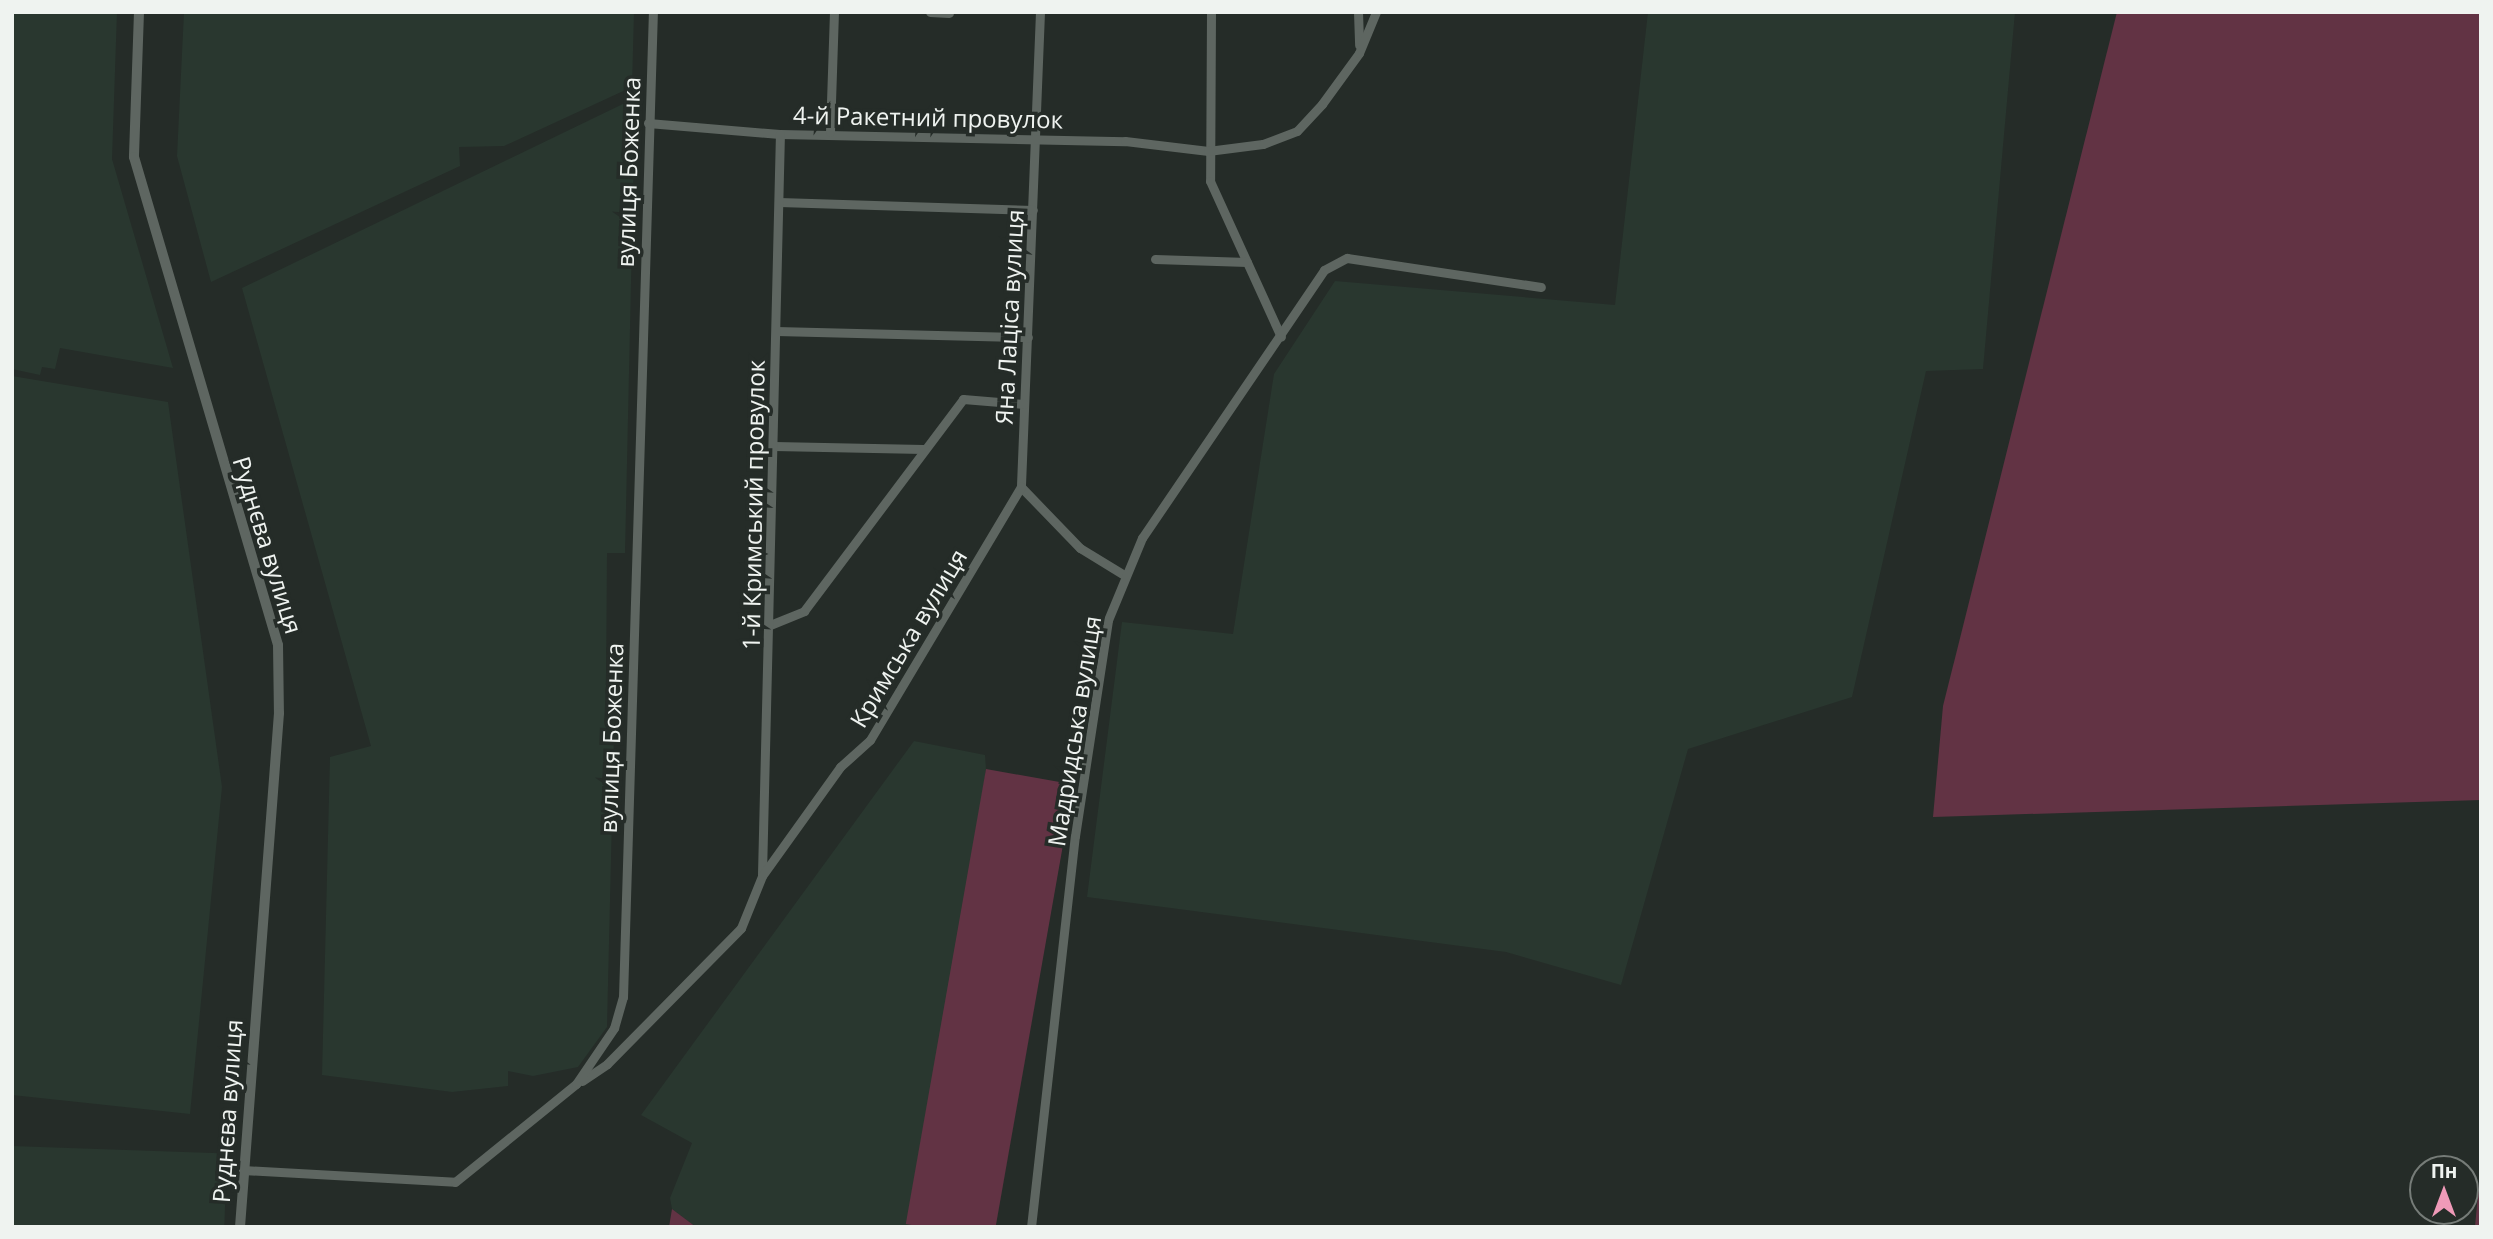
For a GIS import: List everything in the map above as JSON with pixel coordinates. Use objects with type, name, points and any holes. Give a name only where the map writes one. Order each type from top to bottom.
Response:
[{"type":"street","name":"Руднєва вулиця","points":[[139,12],[134,157],[278,645],[279,713],[240,1227]]},
{"type":"street","name":"вулиця Боженка","points":[[243,1170],[455,1182],[576,1084],[614,1028],[622,997],[653,12]]},
{"type":"street","points":[[830,132],[834,12]]},
{"type":"street","points":[[930,12],[949,13]]},
{"type":"street","name":"Яна Лаціса вулиця","points":[[1021,487],[1040,12]]},
{"type":"street","points":[[1211,12],[1208,151],[1210,181],[1280,337]]},
{"type":"street","points":[[1359,12],[1359,53]]},
{"type":"street","points":[[1208,151],[1263,144],[1297,131],[1359,53],[1376,12]]},
{"type":"street","name":"4-й Ракетний провулок","points":[[648,123],[780,134],[830,132],[1035,138],[1208,151]]},
{"type":"street","name":"1-й Кримський провулок","points":[[762,876],[780,134]]},
{"type":"street","points":[[779,202],[1034,210]]},
{"type":"street","name":"Мадридська вулиця","points":[[1031,1227],[1075,835],[1108,620],[1142,538],[1324,270],[1347,258],[1541,287]]},
{"type":"street","points":[[1155,259],[1247,262]]},
{"type":"street","points":[[776,331],[1028,337]]},
{"type":"street","points":[[770,625],[804,611],[963,399],[1024,404]]},
{"type":"street","points":[[774,446],[923,450]]},
{"type":"street","points":[[1021,487],[1080,548],[1125,575]]},
{"type":"street","name":"Кримська вулиця","points":[[576,1084],[607,1064],[741,928],[762,876],[840,767],[870,740],[1021,487]]},
{"type":"shaded area","points":[[12,12],[117,12],[112,159],[173,368],[60,348],[55,369],[42,367],[40,375],[12,369]]},
{"type":"shaded area","points":[[184,12],[634,12],[632,87],[504,146],[459,147],[460,166],[211,282],[177,156]]},
{"type":"shaded area","points":[[1648,12],[2015,12],[1983,369],[1926,371],[1852,697],[1688,749],[1621,985],[1506,952],[1087,897],[1122,622],[1233,634],[1274,374],[1335,281],[1615,305]]},
{"type":"shaded area","points":[[2117,12],[2481,12],[2481,800],[1933,817],[1943,706]]},
{"type":"shaded area","points":[[627,102],[635,103],[625,553],[607,553],[606,690],[615,691],[607,1027],[578,1067],[533,1076],[508,1071],[508,1086],[452,1092],[322,1075],[330,757],[371,746],[242,288]]},
{"type":"shaded area","points":[[12,376],[168,402],[222,787],[190,1114],[12,1095]]},
{"type":"shaded area","points":[[914,741],[985,755],[986,769],[925,1227],[696,1227],[672,1209],[670,1198],[692,1143],[641,1115]]},
{"type":"shaded area","points":[[986,769],[1074,784],[996,1227],[923,1227],[906,1224]]},
{"type":"shaded area","points":[[12,1146],[227,1154],[224,1227],[12,1227]]},
{"type":"shaded area","points":[[2481,1161],[2481,1227],[2475,1227],[2479,1225]]},
{"type":"shaded area","points":[[672,1209],[696,1227],[669,1227]]}]
